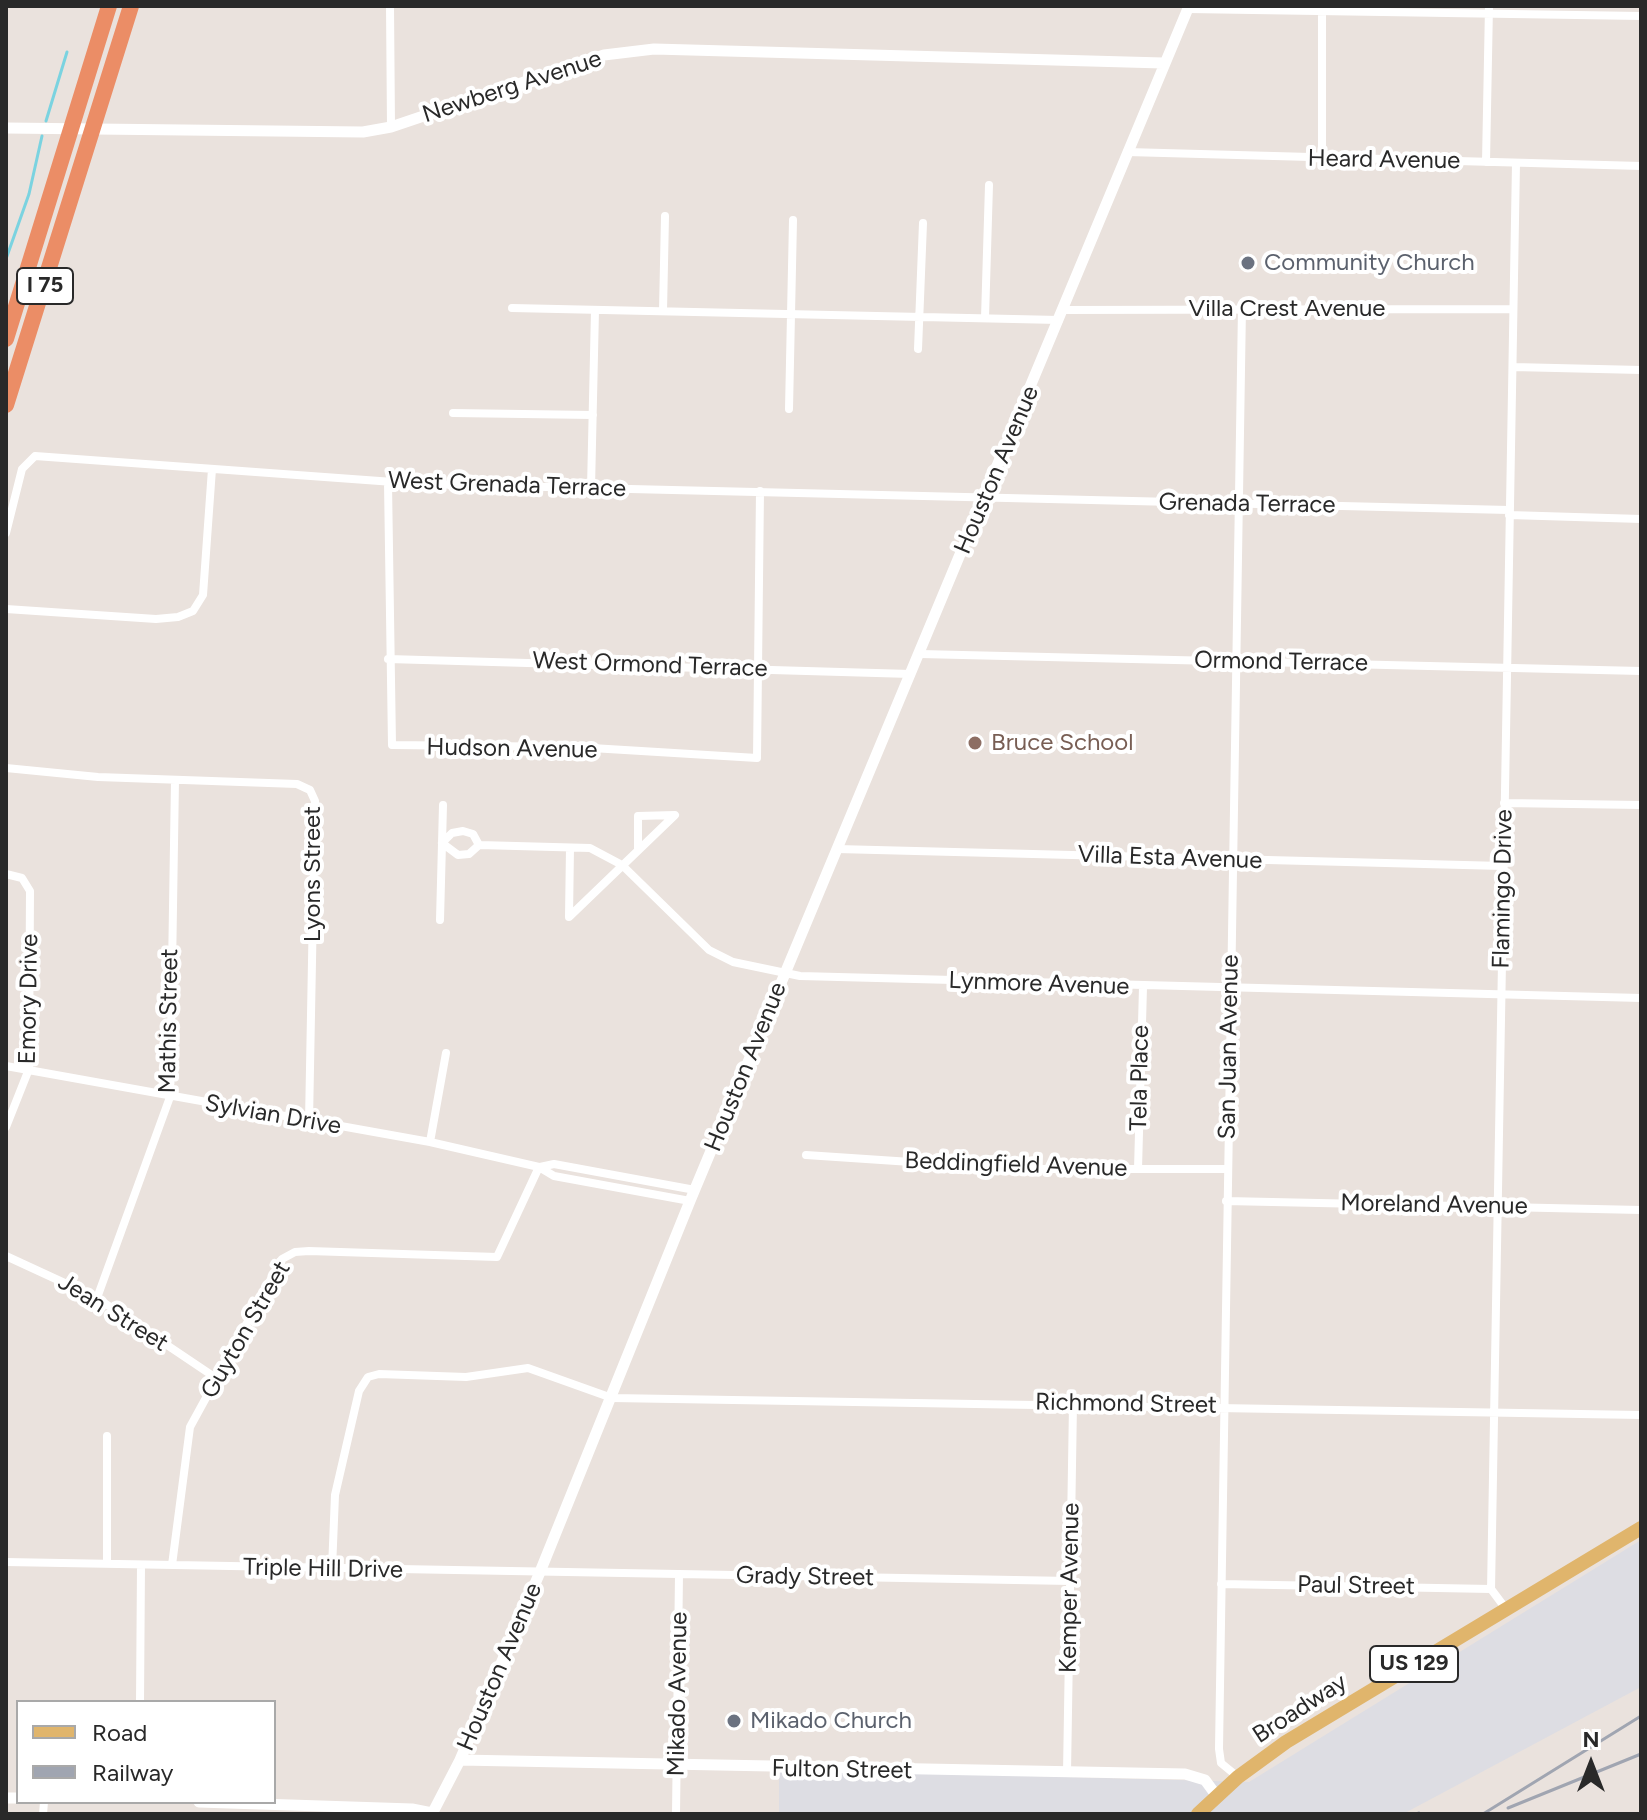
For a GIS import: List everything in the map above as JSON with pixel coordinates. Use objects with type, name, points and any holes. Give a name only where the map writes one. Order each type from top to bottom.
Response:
[{"type":"highway","name":"I 75","points":[[6,339],[109,6]]},
{"type":"highway","name":"I 75","points":[[6,405],[131,6]]},
{"type":"main road","name":"Broadway","points":[[1198,1814],[1238,1777],[1286,1742],[1641,1528]]},
{"type":"street","points":[[390,6],[391,127]]},
{"type":"street","points":[[1189,8],[1488,9],[1641,16]]},
{"type":"street","name":"Houston Avenue","points":[[432,1814],[460,1760],[540,1572],[692,1196],[1061,315],[1163,63],[1189,8]]},
{"type":"street","points":[[1486,162],[1488,9]]},
{"type":"street","points":[[1322,10],[1322,159]]},
{"type":"street","name":"Newberg Avenue","points":[[6,128],[363,132],[391,127],[604,55],[626,51],[753,50],[1163,63]]},
{"type":"street","name":"Heard Avenue","points":[[1127,152],[1641,166]]},
{"type":"street","name":"Flamingo Drive","points":[[1491,1589],[1516,163]]},
{"type":"street","points":[[985,318],[989,185]]},
{"type":"street","points":[[663,311],[665,216]]},
{"type":"street","points":[[789,409],[793,220]]},
{"type":"street","points":[[918,349],[923,223]]},
{"type":"street","name":"Villa Crest Avenue","points":[[1061,315],[1242,307],[1512,309]]},
{"type":"street","name":"San Juan Avenue","points":[[1238,1777],[1219,1758],[1242,307]]},
{"type":"street","points":[[512,308],[985,318],[1061,315]]},
{"type":"street","points":[[591,488],[595,310]]},
{"type":"street","points":[[1513,367],[1641,370]]},
{"type":"street","points":[[453,413],[593,415]]},
{"type":"street","name":"West Grenada Terrace","points":[[6,533],[22,469],[31,458],[52,456],[336,476],[388,483],[985,497]]},
{"type":"street","points":[[6,609],[156,619],[178,617],[193,611],[203,595],[212,469]]},
{"type":"street","points":[[388,483],[388,659]]},
{"type":"street","points":[[758,668],[760,491]]},
{"type":"street","name":"Grenada Terrace","points":[[985,497],[1509,512],[1641,519]]},
{"type":"street","name":"Ormond Terrace","points":[[920,654],[1641,671]]},
{"type":"street","name":"West Ormond Terrace","points":[[388,659],[911,674]]},
{"type":"street","name":"Hudson Avenue","points":[[388,659],[392,745],[575,747],[757,758],[758,668]]},
{"type":"street","name":"Lyons Street","points":[[6,768],[49,774],[297,784],[310,790],[314,796],[309,1121]]},
{"type":"street","name":"Mathis Street","points":[[97,1298],[170,1097],[175,780]]},
{"type":"street","points":[[1504,803],[1641,805]]},
{"type":"street","points":[[440,920],[443,805]]},
{"type":"street","points":[[570,848],[569,917],[675,815],[638,816],[638,850]]},
{"type":"street","name":"Lynmore Avenue","points":[[479,845],[473,834],[463,831],[452,833],[442,843],[458,855],[469,854],[479,845],[590,848],[622,865],[709,950],[733,962],[817,978],[1641,998]]},
{"type":"street","name":"Villa Esta Avenue","points":[[837,849],[1503,866]]},
{"type":"street","name":"Emory Drive","points":[[6,874],[14,874],[28,884],[30,914],[29,1069],[6,1127]]},
{"type":"street","name":"Tela Place","points":[[1138,1169],[1143,987]]},
{"type":"street","points":[[430,1142],[446,1053]]},
{"type":"street","name":"Sylvian Drive","points":[[6,1066],[430,1142],[539,1167],[554,1176],[692,1196]]},
{"type":"street","name":"Beddingfield Avenue","points":[[806,1155],[972,1168],[1227,1169]]},
{"type":"street","name":"Guyton Street","points":[[172,1565],[189,1433],[216,1378],[287,1256],[309,1251],[497,1257],[539,1167]]},
{"type":"street","name":"Moreland Avenue","points":[[1226,1201],[1641,1210]]},
{"type":"street","name":"Jean Street","points":[[6,1256],[97,1298],[216,1378]]},
{"type":"street","name":"Richmond Street","points":[[332,1569],[335,1495],[359,1391],[368,1377],[379,1374],[466,1377],[528,1368],[612,1398],[1641,1415]]},
{"type":"street","name":"Kemper Avenue","points":[[1067,1773],[1073,1404]]},
{"type":"street","points":[[107,1436],[107,1564]]},
{"type":"street","name":"Triple Hill Drive","points":[[6,1562],[540,1572]]},
{"type":"street","points":[[140,1700],[141,1565]]},
{"type":"street","name":"Grady Street","points":[[540,1572],[1071,1581]]},
{"type":"street","name":"Mikado Avenue","points":[[676,1814],[679,1574]]},
{"type":"street","name":"Paul Street","points":[[1221,1584],[1491,1589]]},
{"type":"street","points":[[1491,1589],[1506,1609]]},
{"type":"street","name":"Fulton Street","points":[[460,1760],[1197,1776],[1216,1795]]},
{"type":"street","points":[[260,1804],[412,1809],[432,1814]]},
{"type":"shaded area","points":[[1641,1540],[1641,1687],[1403,1814],[779,1814],[779,1769],[1249,1782]]},
{"type":"waterway","points":[[46,121],[67,52]]},
{"type":"waterway","points":[[6,259],[29,194],[42,136]]},
{"type":"railway","points":[[1483,1814],[1641,1716]]},
{"type":"railway","points":[[1508,1808],[1641,1754]]},
{"type":"place","name":"Community Church","points":[[1248,263]]},
{"type":"place","name":"Bruce School","points":[[975,743]]},
{"type":"place","name":"Mikado Church","points":[[734,1721]]}]
